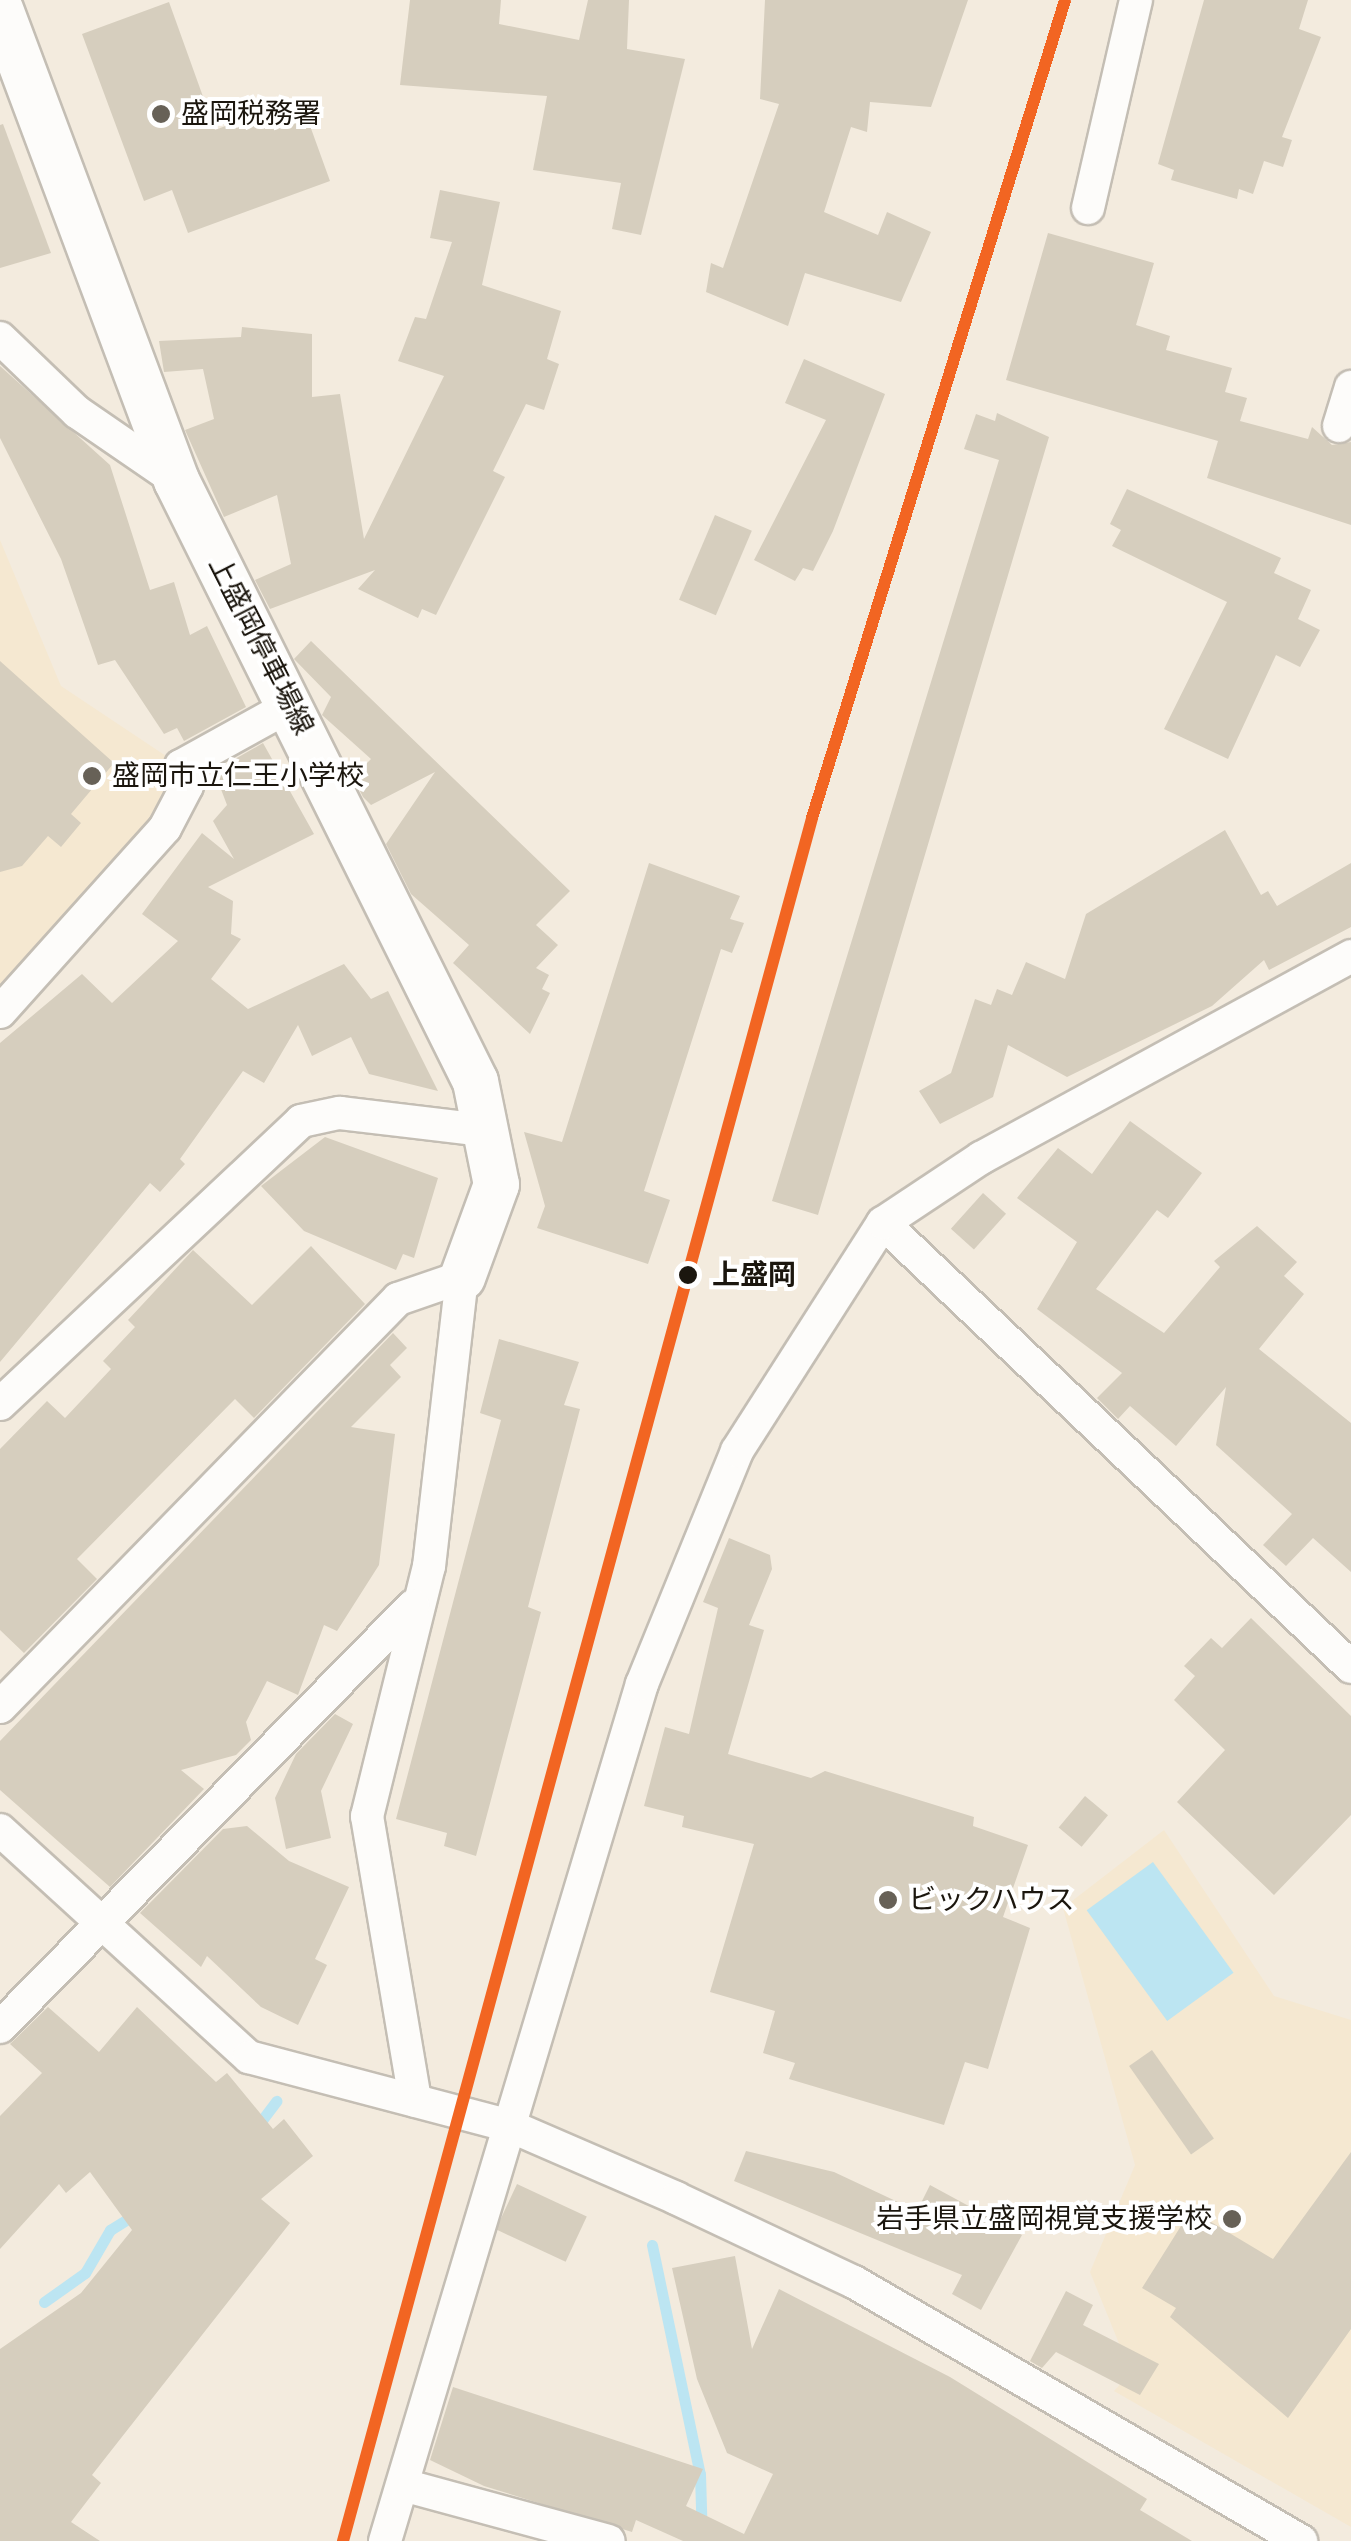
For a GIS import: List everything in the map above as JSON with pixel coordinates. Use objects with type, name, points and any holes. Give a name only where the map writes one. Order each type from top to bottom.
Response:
[{"type":"main road","name":"上盛岡停車場線","points":[[0,9],[176,480],[291,704],[475,1082],[490,1132],[496,1184],[462,1277]]},
{"type":"street","points":[[1088,208],[1136,0]]},
{"type":"street","points":[[0,338],[76,412],[176,480]]},
{"type":"street","points":[[1340,426],[1351,387]]},
{"type":"street","points":[[0,1012],[165,828],[187,786],[181,766],[291,704]]},
{"type":"street","points":[[385,2541],[642,1684],[737,1451],[883,1224],[981,1158],[1351,956]]},
{"type":"street","points":[[0,1404],[301,1122],[340,1112],[490,1132]]},
{"type":"street","points":[[883,1224],[1351,1667]]},
{"type":"street","points":[[0,1707],[398,1299],[462,1277],[428,1566],[413,1606],[367,1816],[415,2102]]},
{"type":"street","points":[[0,2027],[413,1606]]},
{"type":"street","points":[[0,1830],[249,2058],[510,2126],[854,2282],[1301,2541]]},
{"type":"street","points":[[403,2485],[609,2541]]},
{"type":"shaded area","name":"盛岡市立仁王小学校","points":[[0,540],[61,686],[181,766],[187,786],[0,1012]]},
{"type":"shaded area","name":"岩手県立盛岡視覚支援学校","points":[[1164,1830],[1274,1996],[1351,2020],[1351,2527],[1114,2391],[1131,2373],[1090,2272],[1135,2165],[1063,1908]]},
{"type":"water","points":[[1153,1862],[1234,1973],[1167,2021],[1087,1910]]},
{"type":"building","points":[[410,0],[501,0],[499,24],[579,40],[588,0],[629,0],[627,49],[685,59],[641,235],[612,229],[621,183],[533,170],[547,96],[400,85]]},
{"type":"building","points":[[765,0],[968,0],[931,107],[870,102],[867,132],[851,127],[824,212],[878,235],[887,212],[931,232],[901,302],[805,273],[788,326],[706,292],[711,263],[723,268],[779,104],[760,99]]},
{"type":"building","points":[[1204,0],[1308,0],[1299,29],[1321,37],[1282,137],[1292,140],[1283,167],[1264,161],[1253,194],[1239,189],[1237,199],[1171,180],[1174,170],[1158,164]]},
{"type":"building","name":"盛岡税務署","points":[[169,2],[215,130],[300,98],[330,181],[188,233],[172,190],[144,201],[82,34]]},
{"type":"building","points":[[3,124],[51,253],[0,268],[0,125]]},
{"type":"building","points":[[440,190],[500,202],[482,285],[561,311],[547,359],[559,364],[544,410],[526,404],[493,471],[505,477],[436,615],[422,609],[418,618],[358,589],[375,570],[270,609],[255,580],[291,564],[277,495],[224,517],[185,430],[214,419],[203,369],[164,372],[159,341],[241,337],[242,327],[312,334],[312,397],[340,394],[364,539],[444,376],[398,361],[415,317],[426,319],[452,242],[430,238]]},
{"type":"building","points":[[1048,233],[1154,263],[1136,325],[1170,336],[1166,350],[1232,368],[1225,392],[1247,398],[1240,421],[1308,439],[1312,427],[1332,445],[1351,442],[1351,525],[1207,478],[1218,441],[1006,380]]},
{"type":"building","points":[[804,359],[885,394],[833,531],[813,571],[803,568],[795,581],[754,560],[826,420],[785,403]]},
{"type":"building","points":[[0,366],[110,465],[150,590],[174,582],[190,635],[207,626],[246,707],[184,741],[177,728],[164,734],[115,660],[98,665],[61,559],[0,438]]},
{"type":"building","points":[[997,413],[1049,437],[818,1215],[772,1201],[999,460],[964,449],[976,414],[995,421]]},
{"type":"building","points":[[1127,489],[1281,558],[1274,573],[1311,590],[1298,619],[1320,630],[1300,667],[1276,655],[1228,759],[1164,729],[1227,602],[1112,546],[1121,530],[1110,524]]},
{"type":"building","points":[[715,515],[752,531],[716,615],[679,600]]},
{"type":"building","points":[[311,641],[570,891],[536,925],[558,945],[536,968],[549,975],[542,989],[550,993],[530,1034],[453,963],[469,945],[411,894],[386,844],[435,772],[371,805],[363,797],[353,777],[371,759],[322,715],[331,697],[294,659]]},
{"type":"building","points":[[0,661],[114,763],[71,814],[81,823],[61,847],[48,836],[22,866],[0,872]]},
{"type":"building","points":[[263,743],[314,834],[208,887],[233,901],[231,934],[241,939],[211,979],[248,1009],[344,964],[371,999],[388,991],[438,1091],[369,1074],[351,1037],[312,1056],[298,1025],[264,1083],[243,1071],[180,1159],[185,1164],[160,1192],[150,1183],[0,1362],[0,1043],[82,974],[112,1003],[178,941],[142,914],[202,833],[234,859],[213,821],[227,805],[214,771]]},
{"type":"building","points":[[1225,830],[1261,895],[1268,891],[1277,906],[1351,863],[1351,927],[1269,970],[1264,960],[1212,1006],[1067,1077],[1008,1045],[993,1097],[940,1124],[919,1091],[951,1073],[975,999],[991,1005],[997,989],[1012,995],[1026,962],[1065,979],[1086,914]]},
{"type":"building","points":[[649,863],[740,896],[730,919],[744,923],[732,953],[721,949],[644,1191],[670,1200],[648,1264],[537,1228],[545,1206],[524,1132],[562,1142]]},
{"type":"building","points":[[1130,1121],[1202,1173],[1168,1218],[1157,1210],[1096,1289],[1164,1333],[1220,1267],[1214,1261],[1257,1226],[1297,1262],[1284,1276],[1304,1294],[1259,1349],[1351,1423],[1351,1572],[1313,1538],[1286,1566],[1263,1545],[1292,1514],[1216,1445],[1226,1387],[1176,1446],[1130,1406],[1118,1419],[1097,1398],[1122,1373],[1037,1309],[1077,1242],[1017,1198],[1058,1148],[1092,1174]]},
{"type":"building","points":[[325,1137],[438,1178],[414,1258],[403,1254],[396,1270],[304,1231],[261,1186]]},
{"type":"building","points":[[983,1193],[1006,1214],[974,1249],[951,1229]]},
{"type":"building","points":[[311,1246],[365,1304],[254,1418],[235,1399],[77,1559],[97,1579],[24,1653],[0,1630],[0,1449],[47,1401],[65,1418],[111,1369],[103,1361],[135,1327],[128,1320],[193,1250],[252,1305]]},
{"type":"building","points":[[393,1333],[407,1348],[390,1365],[401,1377],[351,1427],[395,1434],[379,1565],[337,1631],[324,1625],[298,1695],[267,1681],[246,1722],[251,1740],[236,1755],[181,1770],[204,1789],[110,1887],[0,1790],[0,1741]]},
{"type":"building","points":[[499,1339],[579,1362],[564,1405],[580,1409],[528,1607],[541,1612],[476,1856],[444,1846],[447,1833],[396,1819],[501,1420],[480,1413]]},
{"type":"building","points":[[729,1538],[770,1555],[772,1569],[749,1625],[764,1630],[728,1754],[811,1778],[825,1771],[974,1817],[973,1826],[1028,1845],[1003,1917],[1030,1928],[988,2069],[965,2062],[944,2125],[789,2079],[795,2063],[763,2053],[775,2011],[710,1992],[754,1844],[682,1827],[684,1816],[644,1806],[665,1727],[689,1734],[718,1608],[703,1602]]},
{"type":"building","points":[[1251,1618],[1351,1716],[1351,1815],[1274,1895],[1177,1802],[1225,1750],[1174,1700],[1195,1676],[1184,1666],[1211,1638],[1222,1648]]},
{"type":"building","points":[[335,1714],[353,1724],[321,1791],[331,1838],[286,1849],[275,1798],[296,1754]]},
{"type":"building","points":[[1085,1796],[1108,1815],[1082,1847],[1059,1827]]},
{"type":"building","points":[[247,1826],[289,1861],[349,1887],[315,1959],[327,1965],[298,2025],[261,2007],[207,1956],[201,1967],[140,1913],[223,1829]]},
{"type":"building","points":[[48,2007],[99,2052],[137,2007],[216,2082],[227,2073],[273,2129],[284,2119],[313,2156],[261,2199],[290,2223],[92,2475],[101,2483],[71,2522],[100,2541],[0,2541],[0,2349],[81,2293],[132,2230],[90,2172],[66,2193],[59,2184],[0,2249],[0,2116],[42,2073],[10,2044]]},
{"type":"building","points":[[1152,2050],[1214,2138],[1191,2155],[1129,2066]]},
{"type":"building","points":[[746,2151],[834,2172],[917,2211],[930,2185],[1022,2235],[981,2310],[952,2294],[962,2275],[734,2181]]},
{"type":"building","points":[[1351,2152],[1351,2329],[1288,2418],[1170,2317],[1176,2308],[1142,2288],[1191,2210],[1273,2259]]},
{"type":"building","points":[[517,2184],[587,2217],[566,2262],[496,2229]]},
{"type":"building","points":[[735,2256],[752,2349],[779,2289],[950,2377],[1147,2499],[1140,2510],[1192,2541],[683,2541],[636,2520],[632,2532],[484,2486],[430,2460],[453,2387],[703,2469],[686,2506],[744,2534],[773,2474],[727,2453],[697,2379],[672,2268]]},
{"type":"building","points":[[1066,2291],[1093,2305],[1083,2325],[1159,2364],[1140,2395],[1056,2352],[1042,2368],[1030,2361]]},
{"type":"waterway","points":[[256,2128],[276,2101]]},
{"type":"waterway","points":[[44,2302],[85,2273],[110,2230],[136,2214]]},
{"type":"waterway","points":[[652,2245],[700,2474],[702,2541]]},
{"type":"transit line","points":[[343,2541],[812,818],[1065,0]]},
{"type":"place","name":"盛岡税務署","points":[[161,114]]},
{"type":"place","name":"盛岡市立仁王小学校","points":[[92,776]]},
{"type":"place","name":"上盛岡","points":[[688,1275]]},
{"type":"place","name":"ビックハウス","points":[[888,1900]]},
{"type":"place","name":"岩手県立盛岡視覚支援学校","points":[[1232,2219]]}]
